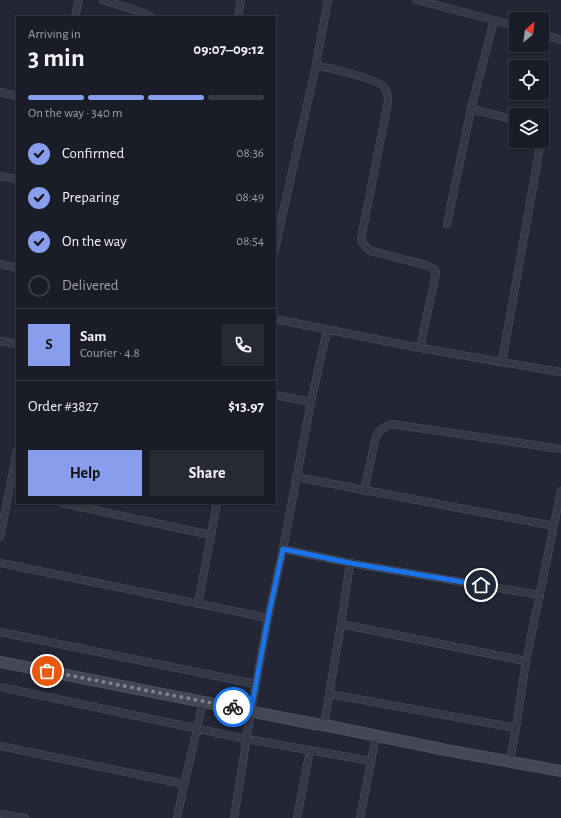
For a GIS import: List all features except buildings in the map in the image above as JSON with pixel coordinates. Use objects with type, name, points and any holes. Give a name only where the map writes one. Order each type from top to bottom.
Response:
[{"type":"street","points":[[75,16],[79,0]]},
{"type":"street","points":[[103,0],[149,16]]},
{"type":"street","points":[[238,16],[241,0]]},
{"type":"street","points":[[276,235],[316,65],[328,0]]},
{"type":"street","points":[[416,0],[509,24]]},
{"type":"street","points":[[447,224],[471,109],[494,20]]},
{"type":"street","points":[[549,36],[561,40]]},
{"type":"street","points":[[316,65],[376,82],[384,86],[388,93],[388,102],[361,239],[362,244],[366,249],[426,264],[434,269],[436,273],[420,348]]},
{"type":"street","points":[[0,92],[16,96]]},
{"type":"street","points":[[471,109],[509,118]]},
{"type":"street","points":[[502,362],[540,148]]},
{"type":"street","points":[[0,176],[16,179]]},
{"type":"street","points":[[0,264],[16,268]]},
{"type":"street","points":[[276,319],[420,348],[561,372]]},
{"type":"street","points":[[234,818],[246,739],[268,618],[283,549],[311,402],[327,330]]},
{"type":"street","points":[[0,341],[16,344]]},
{"type":"street","points":[[276,395],[311,402]]},
{"type":"street","points":[[364,491],[376,437],[380,430],[385,426],[392,424],[561,449]]},
{"type":"street","points":[[0,537],[13,492],[16,461]]},
{"type":"street","points":[[296,477],[554,526]]},
{"type":"street","points":[[510,761],[526,661],[561,491]]},
{"type":"street","points":[[67,504],[211,535]]},
{"type":"street","points":[[198,604],[217,504]]},
{"type":"street","points":[[283,549],[350,563],[540,595]]},
{"type":"street","points":[[0,562],[268,618]]},
{"type":"street","points":[[324,725],[350,563]]},
{"type":"street","points":[[341,624],[526,661]]},
{"type":"street","points":[[0,632],[256,684]]},
{"type":"street","points":[[0,662],[446,750],[561,771]]},
{"type":"street","points":[[0,687],[246,739],[371,761]]},
{"type":"street","points":[[330,694],[516,728]]},
{"type":"street","points":[[177,818],[203,701]]},
{"type":"street","points":[[360,818],[376,736]]},
{"type":"street","points":[[0,746],[184,784]]},
{"type":"street","points":[[297,818],[310,750]]},
{"type":"street","points":[[0,814],[25,818]]},
{"type":"way so far","points":[[47,671],[233,707]]},
{"type":"route","points":[[233,707],[251,711],[268,618],[283,549],[350,563],[481,585]]}]
